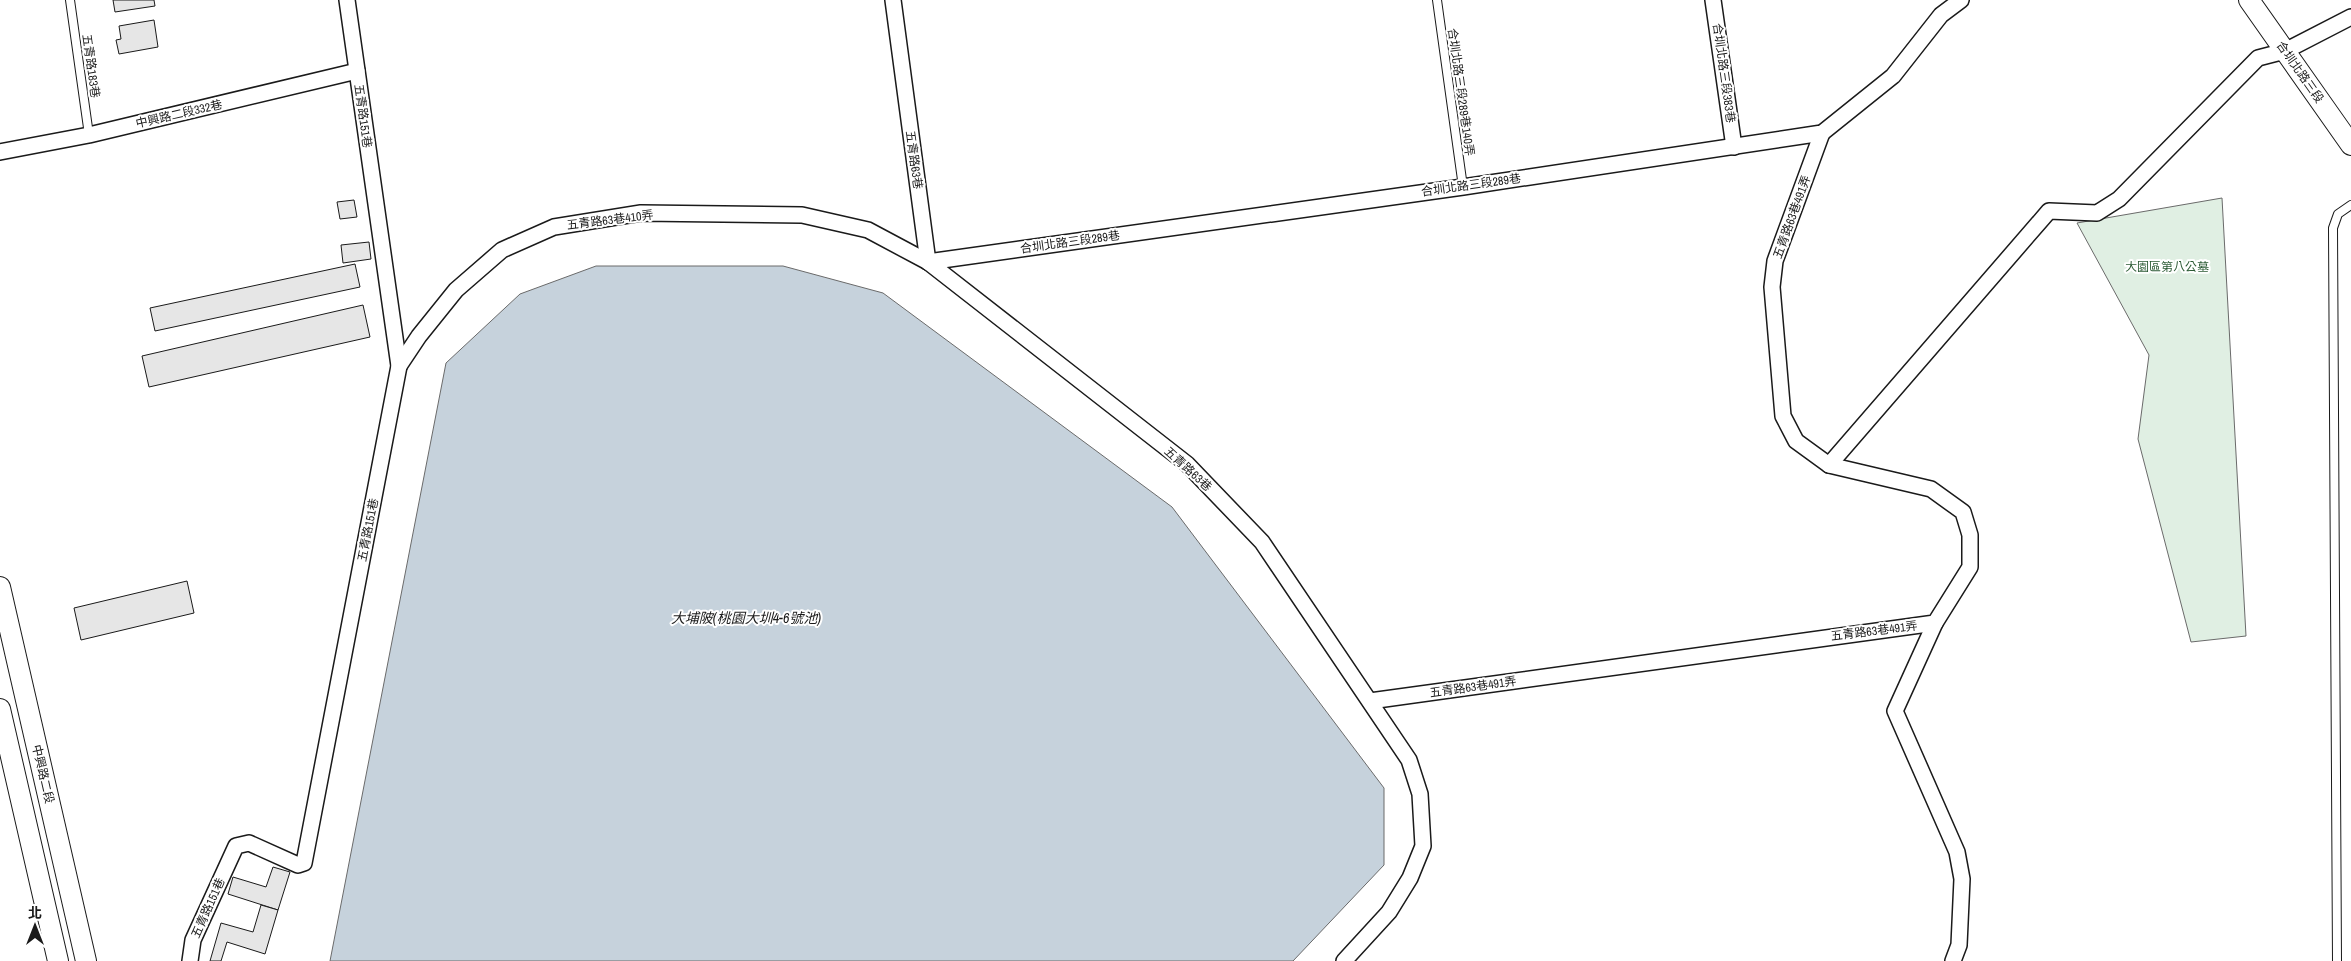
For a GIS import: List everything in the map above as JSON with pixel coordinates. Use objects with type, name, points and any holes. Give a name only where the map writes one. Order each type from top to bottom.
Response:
[{"type":"street","name":"五青路151巷","points":[[190,961],[192,940],[236,846],[249,843],[298,865],[304,863],[399,366],[347,0]]},
{"type":"street","name":"五青路63巷","points":[[893,0],[928,262],[1187,464],[1262,542],[1409,760],[1420,794],[1423,846],[1410,878],[1389,912],[1344,961]]},
{"type":"street","name":"合圳北路三段383巷","points":[[1713,0],[1734,146]]},
{"type":"street","points":[[1822,133],[1893,76],[1941,15],[1961,0]]},
{"type":"street","name":"合圳北路三段","points":[[2250,0],[2351,145]]},
{"type":"street","points":[[1829,466],[2049,211],[2097,213],[2119,199],[2258,58],[2285,51],[2351,17]]},
{"type":"street","name":"中興路二段332巷","points":[[0,152],[89,135],[356,71]]},
{"type":"street","name":"合圳北路三段289巷","points":[[928,262],[1463,187],[1822,133]]},
{"type":"street","name":"五青路63巷491弄","points":[[1370,702],[1934,623],[1970,567],[1970,535],[1962,512],[1931,489],[1829,466],[1796,441],[1783,416],[1772,288],[1777,253],[1822,133]]},
{"type":"street","name":"五青路63巷410弄","points":[[399,366],[419,336],[456,290],[502,250],[554,228],[641,213],[802,215],[868,230],[928,262]]},
{"type":"street","name":"中興路二段","points":[[0,587],[86,961]]},
{"type":"street","points":[[1934,623],[1895,711],[1957,852],[1962,879],[1959,946],[1953,961]]},
{"type":"street","points":[[0,703],[25,697]]},
{"type":"street","points":[[0,709],[58,961]]},
{"type":"lane","name":"五青路183巷","points":[[70,0],[89,135]]},
{"type":"lane","name":"合圳北路三段289巷140弄","points":[[1436,0],[1463,187]]},
{"type":"lane","points":[[2337,961],[2333,228],[2338,214],[2351,205]]},
{"type":"green space","name":"大園區第八公墓","points":[[2222,198],[2246,636],[2191,642],[2138,439],[2149,355],[2077,223]]},
{"type":"water","name":"大埔陂(桃園大圳4-6號池)","points":[[596,266],[783,266],[883,293],[1172,507],[1384,788],[1384,865],[1293,961],[330,961],[446,363],[520,294]]},
{"type":"building","points":[[113,0],[154,0],[155,6],[115,12]]},
{"type":"building","points":[[154,20],[158,47],[119,54],[116,40],[121,39],[119,26]]},
{"type":"building","points":[[354,200],[357,217],[340,219],[337,202]]},
{"type":"building","points":[[369,242],[371,259],[343,263],[341,245]]},
{"type":"building","points":[[355,264],[360,287],[155,331],[150,308]]},
{"type":"building","points":[[363,305],[370,337],[149,387],[142,356]]},
{"type":"building","points":[[187,581],[194,613],[81,640],[74,608]]},
{"type":"building","points":[[273,867],[290,872],[278,910],[228,894],[233,877],[266,887]]},
{"type":"building","points":[[261,905],[278,910],[265,954],[227,942],[221,961],[210,961],[221,923],[253,932]]}]
